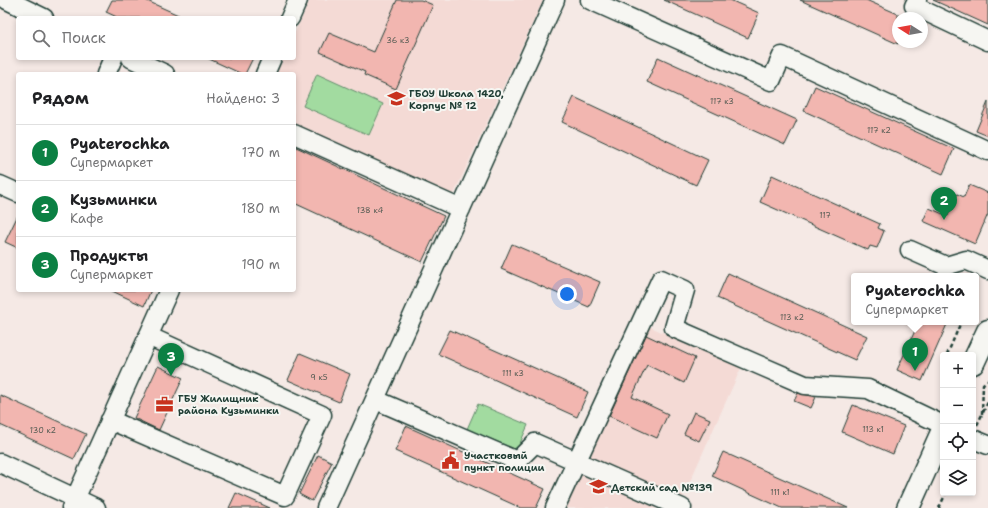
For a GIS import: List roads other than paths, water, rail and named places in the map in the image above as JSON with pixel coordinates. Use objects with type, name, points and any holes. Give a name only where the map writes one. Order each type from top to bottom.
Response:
[{"type":"main road","points":[[976,357],[988,331]]},
{"type":"main road","points":[[908,508],[940,437]]},
{"type":"lane","points":[[7,0],[38,10]]},
{"type":"lane","points":[[291,16],[298,0]]},
{"type":"lane","points":[[326,508],[555,0]]},
{"type":"lane","points":[[590,0],[771,81],[782,56],[988,151]]},
{"type":"lane","points":[[911,2],[988,41]]},
{"type":"lane","points":[[107,72],[112,60]]},
{"type":"lane","points":[[135,60],[161,72]]},
{"type":"lane","points":[[266,72],[271,60]]},
{"type":"lane","points":[[296,135],[461,209]]},
{"type":"lane","points":[[0,185],[16,192]]},
{"type":"lane","points":[[910,250],[946,266],[966,260],[988,270]]},
{"type":"lane","points":[[555,508],[661,279],[685,290],[674,328],[805,385],[868,389],[941,424]]},
{"type":"lane","points":[[73,503],[168,292]]},
{"type":"lane","points":[[110,420],[285,496],[298,469],[322,415],[148,336]]},
{"type":"lane","points":[[376,400],[517,461],[535,442],[682,508]]},
{"type":"lane","points":[[976,434],[988,445]]},
{"type":"lane","points":[[0,463],[73,503],[96,508]]},
{"type":"place","name":"ГБОУ Школа 1420, Корпус № 12","points":[[396,99]]},
{"type":"place","name":"Кузьминки","points":[[944,220]]},
{"type":"place","name":"Pyaterochka","points":[[915,371]]},
{"type":"place","name":"Продукты","points":[[171,376]]},
{"type":"place","name":"ГБУ Жилищник района Кузьминки","points":[[165,404]]},
{"type":"place","name":"Участковый пункт полиции","points":[[451,461]]},
{"type":"place","name":"Детский сад №139","points":[[598,487]]}]
